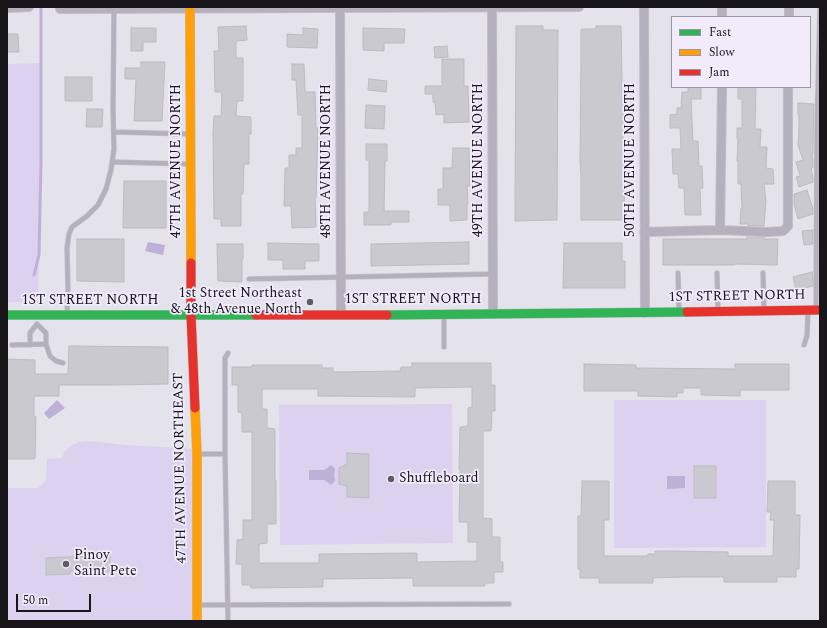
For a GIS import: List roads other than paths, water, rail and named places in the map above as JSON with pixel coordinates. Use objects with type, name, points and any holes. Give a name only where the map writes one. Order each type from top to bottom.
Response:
[{"type":"street","points":[[7,8],[29,7]]},
{"type":"street","points":[[60,9],[579,7]]},
{"type":"street","name":"50TH AVENUE NORTH","points":[[644,7],[645,313]]},
{"type":"street","name":"47TH AVENUE NORTH","points":[[190,8],[191,315]]},
{"type":"street","name":"48TH AVENUE NORTH","points":[[340,8],[341,315]]},
{"type":"street","name":"49TH AVENUE NORTH","points":[[492,8],[493,314]]},
{"type":"street","points":[[720,230],[722,88]]},
{"type":"street","points":[[644,232],[720,230],[767,232],[783,231],[788,226],[788,88]]},
{"type":"street","name":"1ST STREET NORTH","points":[[7,315],[37,319],[67,315],[645,313],[814,310]]},
{"type":"street","name":"47TH AVENUE NORTHEAST","points":[[191,315],[197,454],[197,621]]},
{"type":"lane","points":[[804,345],[814,310],[820,7]]},
{"type":"lane","points":[[67,315],[67,248],[69,234],[72,227],[87,216],[98,205],[106,189],[111,170],[114,149],[114,8]]},
{"type":"lane","points":[[114,132],[191,134]]},
{"type":"lane","points":[[112,162],[191,164]]},
{"type":"lane","points":[[717,273],[718,312]]},
{"type":"lane","points":[[763,273],[764,311]]},
{"type":"lane","points":[[249,279],[492,274]]},
{"type":"lane","points":[[678,274],[679,312]]},
{"type":"lane","points":[[444,314],[444,347]]},
{"type":"lane","points":[[37,319],[46,333],[46,344],[50,356],[56,361],[63,363]]},
{"type":"lane","points":[[30,345],[30,333],[37,319]]},
{"type":"lane","points":[[12,345],[46,344]]},
{"type":"lane","points":[[228,353],[225,358],[228,621]]},
{"type":"lane","points":[[197,454],[225,454]]},
{"type":"lane","points":[[197,605],[509,604]]},
{"type":"waterway","points":[[34,275],[39,255],[41,160],[41,7]]},
{"type":"place","name":"1st Street Northeast & 48th Avenue North","points":[[310,302]]},
{"type":"place","name":"Shuffleboard","points":[[391,479]]},
{"type":"place","name":"Pinoy Saint Pete","points":[[66,564]]}]
